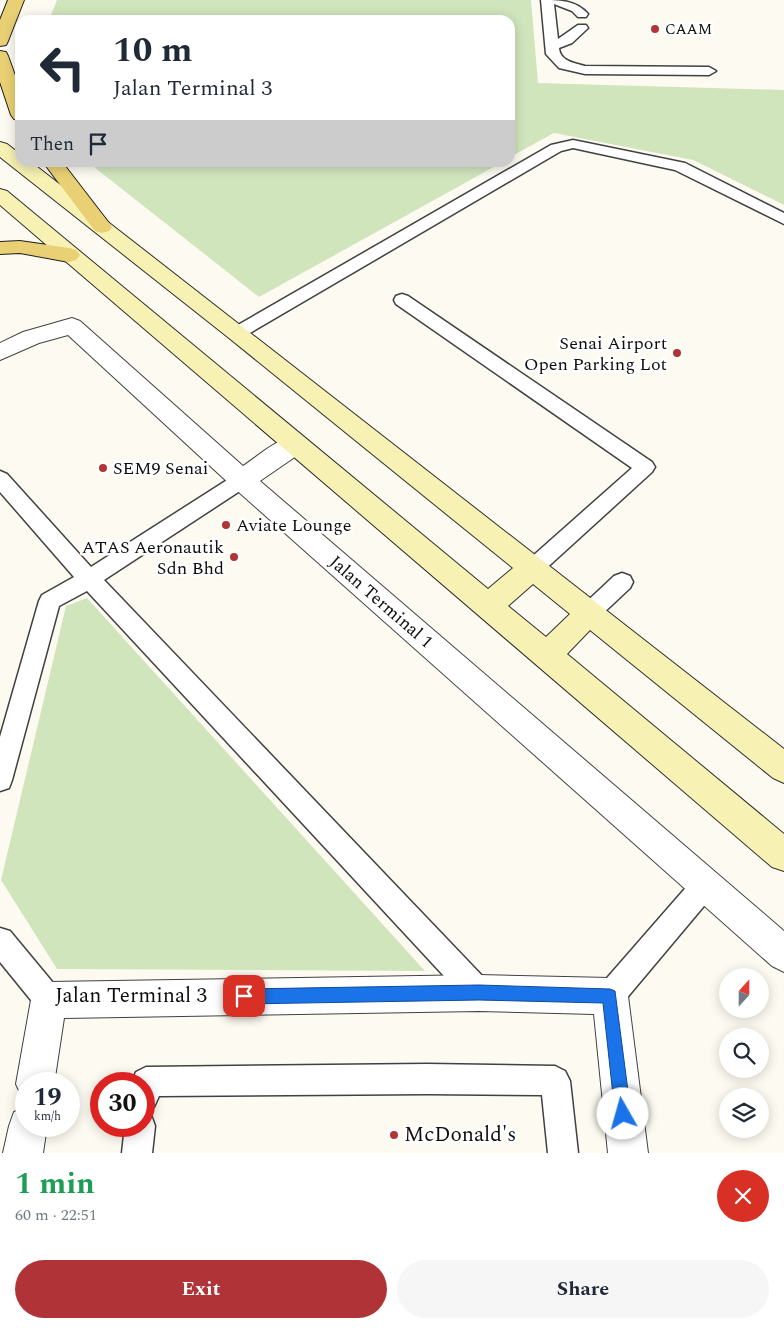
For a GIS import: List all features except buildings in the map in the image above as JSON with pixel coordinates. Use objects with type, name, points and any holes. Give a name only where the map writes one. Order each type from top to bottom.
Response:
[{"type":"main road","points":[[0,41],[16,0]]},
{"type":"main road","points":[[0,56],[15,100]]},
{"type":"main road","points":[[56,167],[102,227]]},
{"type":"main road","points":[[0,248],[20,247],[69,255]]},
{"type":"street","points":[[0,148],[15,160]]},
{"type":"street","points":[[25,167],[237,333],[784,768]]},
{"type":"street","points":[[0,195],[784,855]]},
{"type":"street","name":"Jalan Terminal 1","points":[[0,352],[32,337],[72,326],[242,480],[784,954]]},
{"type":"street","points":[[242,480],[296,444]]},
{"type":"street","points":[[488,606],[533,568]]},
{"type":"street","points":[[547,655],[589,613]]},
{"type":"street","name":"Jalan Terminal 3","points":[[49,1000],[479,993],[610,996]]},
{"type":"street","points":[[610,996],[628,1153]]},
{"type":"street","points":[[37,1072],[49,1000]]},
{"type":"street","points":[[23,1153],[26,1137]]},
{"type":"lane","points":[[547,0],[553,54],[564,65],[584,70],[709,71]]},
{"type":"lane","points":[[553,0],[576,8],[582,14]]},
{"type":"lane","points":[[552,46],[567,40],[582,28]]},
{"type":"lane","points":[[237,333],[556,148],[574,144],[680,166],[784,219]]},
{"type":"lane","points":[[402,300],[645,467],[533,568]]},
{"type":"lane","points":[[0,479],[89,579],[479,993]]},
{"type":"lane","points":[[0,780],[50,600],[89,579],[242,480]]},
{"type":"lane","points":[[589,613],[622,582]]},
{"type":"lane","points":[[610,996],[706,885]]},
{"type":"lane","name":"Jalan Terminal 3","points":[[0,941],[49,1000]]},
{"type":"lane","points":[[155,1082],[427,1079],[555,1080],[563,1153]]},
{"type":"lane","points":[[137,1153],[139,1137]]},
{"type":"green space","points":[[57,0],[531,0],[538,83],[784,90],[784,205],[693,160],[554,133],[515,154],[515,15],[51,15]]},
{"type":"green space","points":[[94,167],[494,167],[259,297]]},
{"type":"green space","points":[[87,598],[425,971],[57,969],[1,880],[66,606]]},
{"type":"place","name":"CAAM","points":[[655,29]]},
{"type":"place","name":"Senai Airport Open Parking Lot","points":[[677,353]]},
{"type":"place","name":"SEM9 Senai","points":[[103,468]]},
{"type":"place","name":"Aviate Lounge","points":[[226,525]]},
{"type":"place","name":"ATAS Aeronautik Sdn Bhd","points":[[234,557]]},
{"type":"place","name":"McDonald's","points":[[394,1135]]},
{"type":"route","points":[[244,996],[479,993],[610,996],[623,1114]]}]
